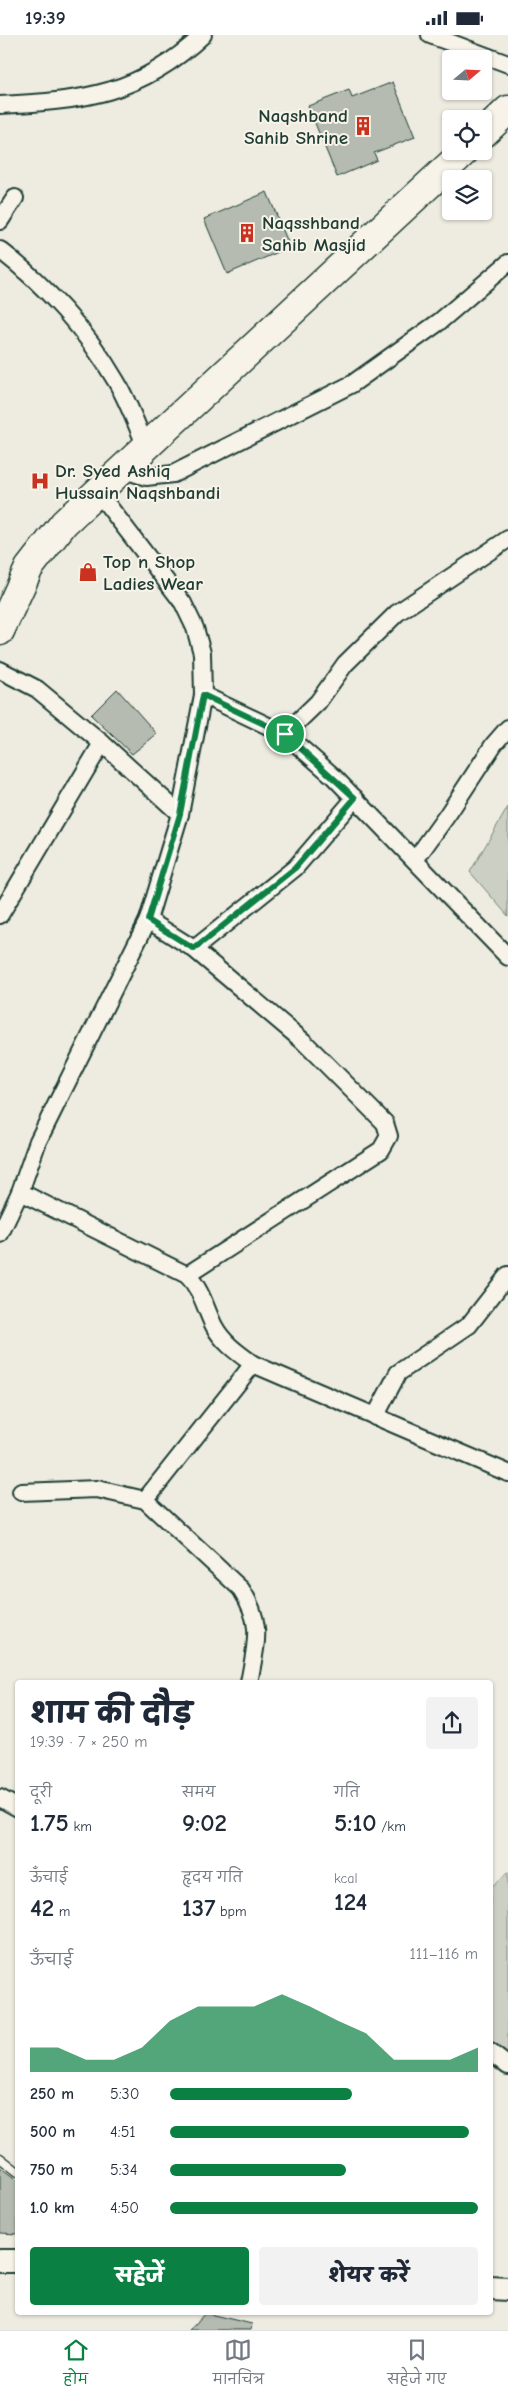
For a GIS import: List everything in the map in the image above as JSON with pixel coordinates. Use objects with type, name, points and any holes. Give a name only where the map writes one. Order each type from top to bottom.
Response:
[{"type":"highway","points":[[492,125],[508,110]]},
{"type":"highway","points":[[0,631],[8,592],[64,523],[455,160]]},
{"type":"main road","points":[[0,2261],[15,2261]]},
{"type":"main road","points":[[493,2288],[508,2289]]},
{"type":"street","points":[[0,105],[50,103],[107,92],[131,84],[159,70],[183,54],[203,35]]},
{"type":"street","points":[[430,35],[508,64]]},
{"type":"street","points":[[0,221],[14,198]]},
{"type":"street","points":[[0,249],[42,286],[73,321],[108,367],[117,382],[146,447]]},
{"type":"street","points":[[121,469],[146,477],[173,474],[352,384],[397,355],[508,263]]},
{"type":"street","points":[[0,1234],[20,1193],[38,1141],[148,920],[180,814],[203,695],[202,653],[195,628],[182,603],[97,491]]},
{"type":"street","points":[[285,734],[318,702],[345,664],[397,613],[508,539]]},
{"type":"street","points":[[0,670],[37,689],[102,743],[180,814]]},
{"type":"street","points":[[203,695],[285,734],[355,798],[508,957]]},
{"type":"street","points":[[415,860],[494,744],[508,728]]},
{"type":"street","points":[[0,915],[102,743]]},
{"type":"street","points":[[194,949],[295,868],[355,798]]},
{"type":"street","points":[[148,920],[194,949],[302,1041],[385,1123],[389,1136],[381,1150],[187,1275]]},
{"type":"street","points":[[20,1193],[187,1275],[201,1291],[214,1326],[222,1338],[230,1347],[253,1364],[508,1473]]},
{"type":"street","points":[[375,1417],[398,1373],[469,1325],[508,1275]]},
{"type":"street","points":[[145,1500],[253,1364]]},
{"type":"street","points":[[21,1493],[97,1489],[145,1500],[241,1589],[251,1605],[257,1621],[257,1637],[250,1680]]},
{"type":"street","points":[[0,1798],[15,1806]]},
{"type":"street","points":[[493,2055],[508,2066]]},
{"type":"lane","points":[[0,2158],[15,2167]]},
{"type":"shaded area","points":[[508,807],[508,916],[470,872]]},
{"type":"shaded area","points":[[508,1872],[508,2074],[493,2064],[493,1885]]},
{"type":"building","name":"Naqshband Sahib Shrine","points":[[393,82],[415,137],[374,153],[377,160],[337,177],[308,106],[349,90],[352,98]]},
{"type":"building","name":"Naqsshband Sahib Masjid","points":[[267,192],[290,247],[227,274],[204,219]]},
{"type":"building","points":[[117,689],[157,734],[132,754],[91,715]]},
{"type":"building","points":[[0,2167],[15,2179],[15,2234],[0,2233]]},
{"type":"building","points":[[203,2315],[214,2315],[252,2324],[251,2330],[190,2330]]},
{"type":"place","name":"Naqshband Sahib Shrine","points":[[363,126]]},
{"type":"place","name":"Naqsshband Sahib Masjid","points":[[247,233]]},
{"type":"place","name":"Dr. Syed Ashiq Hussain Naqshbandi","points":[[40,481]]},
{"type":"place","name":"Top n Shop Ladies Wear","points":[[88,572]]},
{"type":"route","points":[[203,695],[285,734],[333,775],[355,798],[295,868],[194,949],[148,920],[180,814],[203,695]]}]
